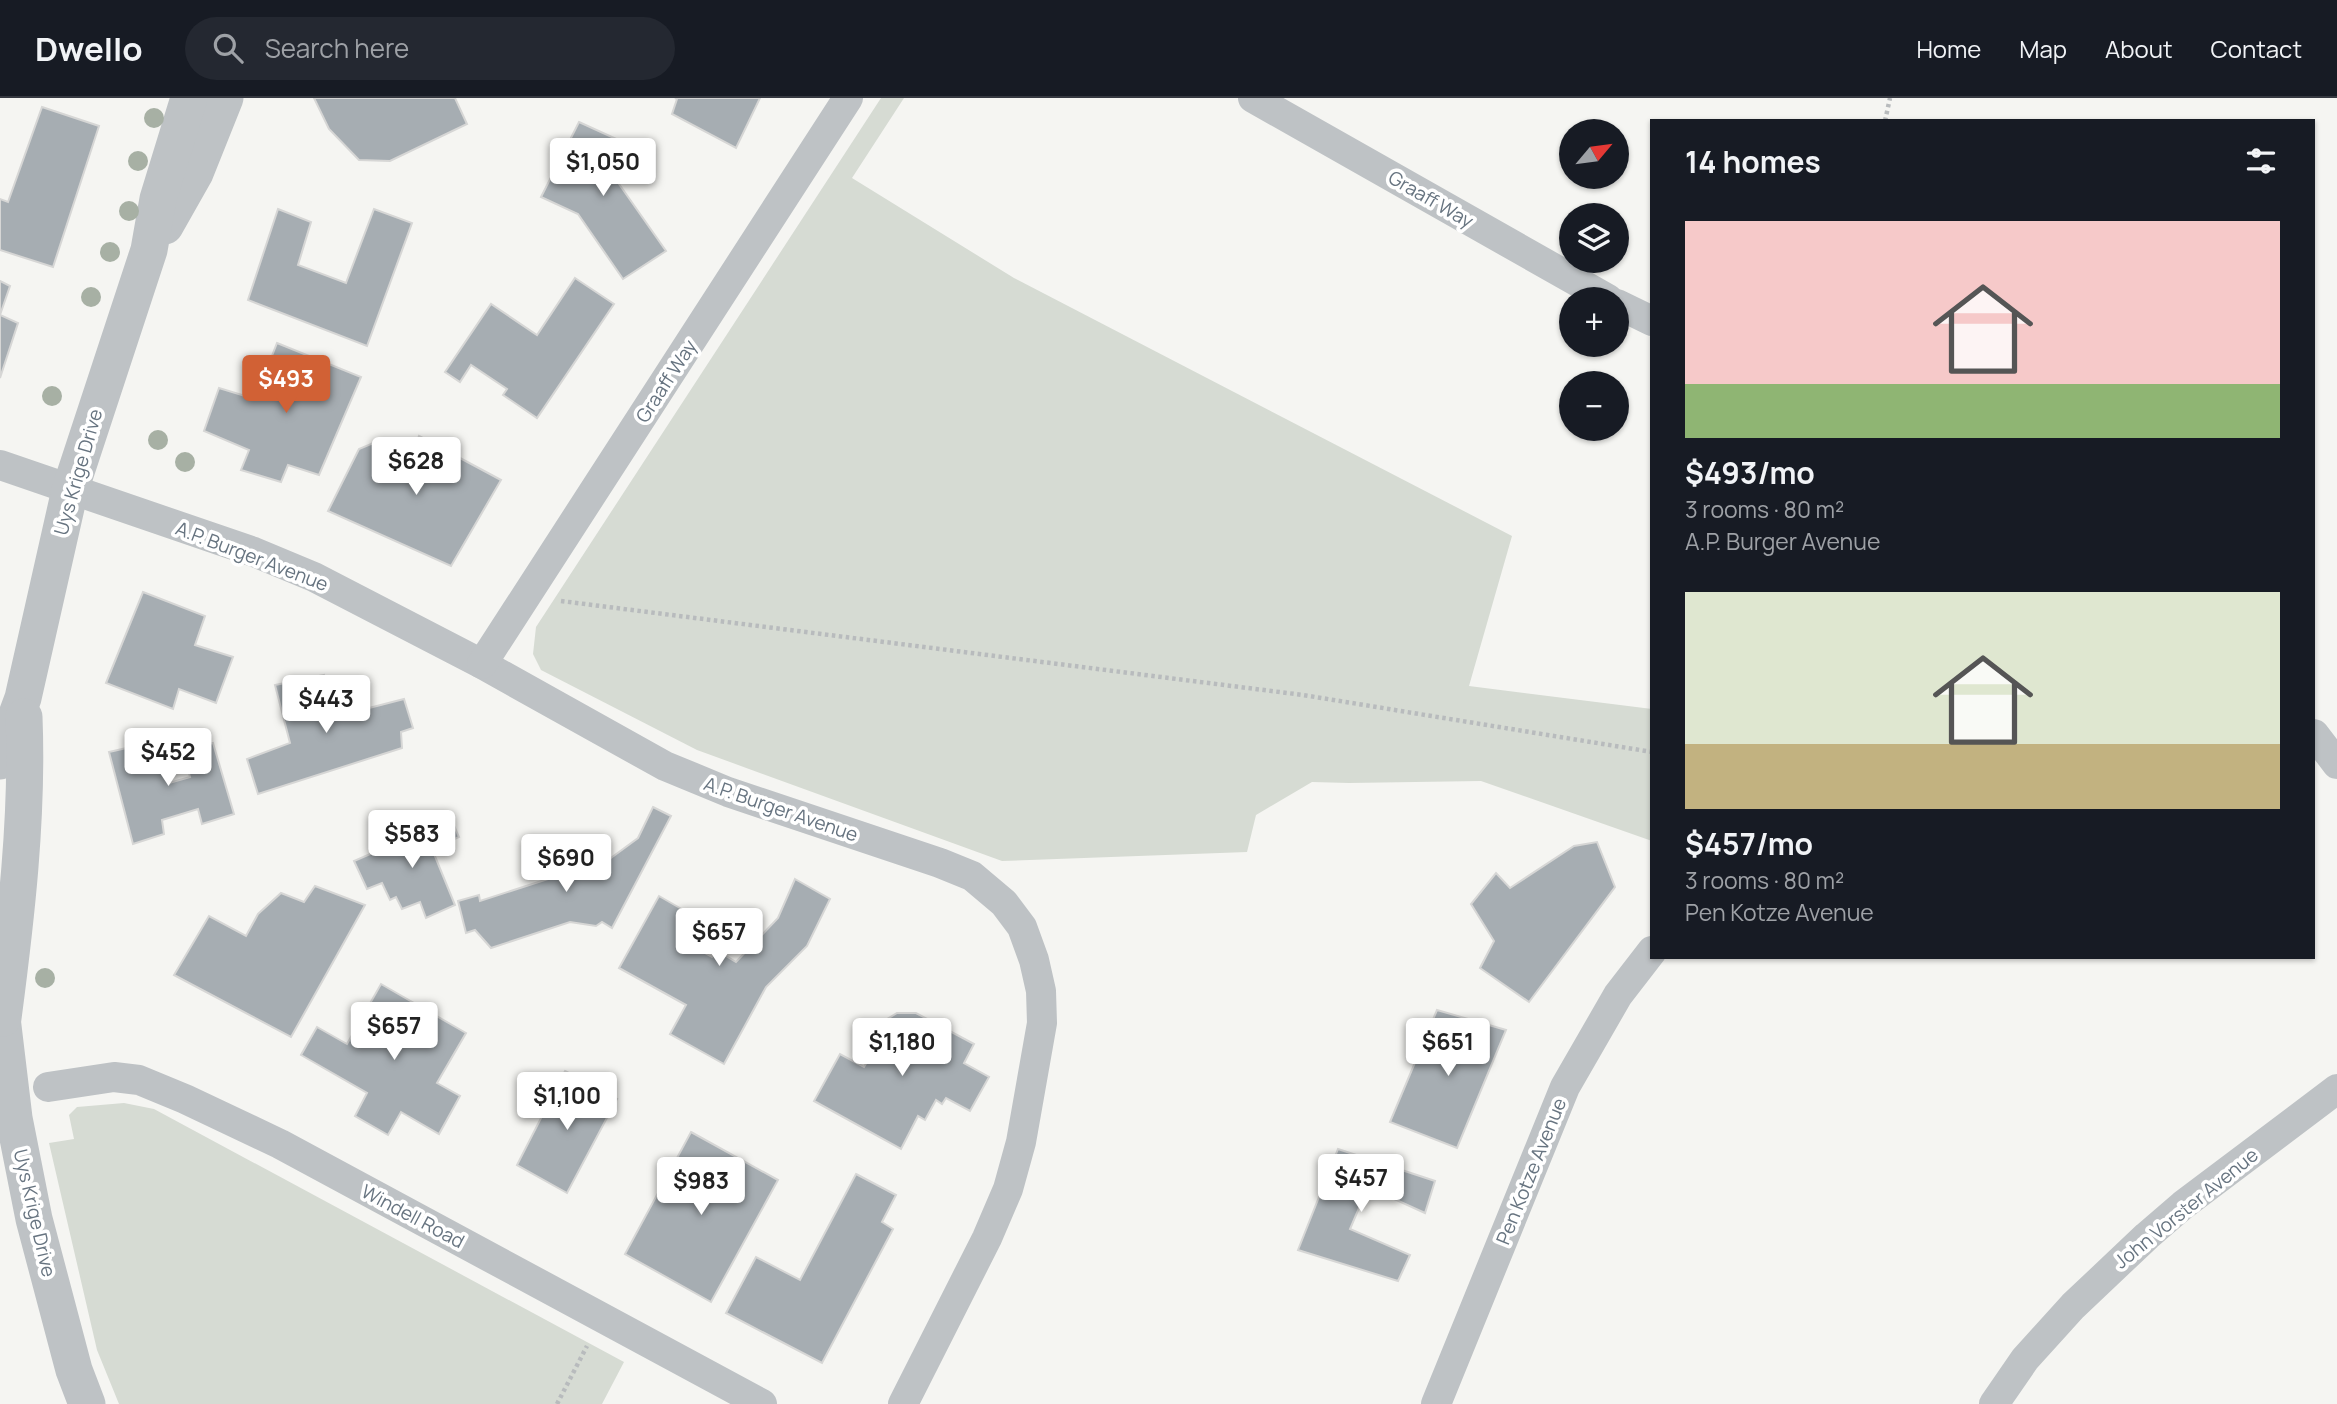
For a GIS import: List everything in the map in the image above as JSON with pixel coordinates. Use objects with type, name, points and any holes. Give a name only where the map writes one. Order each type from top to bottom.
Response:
[{"type":"street","name":"Uys Krige Drive","points":[[0,761],[23,698],[70,490],[149,250],[158,199],[189,98]]},
{"type":"street","name":"Uys Krige Drive","points":[[149,250],[184,196],[225,98]]},
{"type":"street","name":"Graaff Way","points":[[482,664],[848,98]]},
{"type":"street","name":"Graaff Way","points":[[1253,98],[1587,287]]},
{"type":"street","points":[[1629,310],[1650,320]]},
{"type":"street","name":"A.P. Burger Avenue","points":[[0,465],[254,552],[314,577],[482,664],[665,766],[728,792],[940,863],[972,876],[1004,903],[1021,928],[1034,960],[1041,991],[1042,1023],[1021,1142],[1009,1189],[987,1238],[903,1404]]},
{"type":"street","name":"Uys Krige Drive","points":[[23,698],[26,766],[14,931],[2,1010],[14,1118],[34,1219],[74,1370],[87,1404]]},
{"type":"street","points":[[2315,735],[2337,764]]},
{"type":"street","name":"Pen Kotze Avenue","points":[[1436,1404],[1565,1087],[1618,995],[1650,954]]},
{"type":"street","name":"Windell Road","points":[[48,1087],[114,1077],[139,1080],[185,1099],[280,1144],[762,1404]]},
{"type":"street","name":"John Vorster Avenue","points":[[1994,1404],[2025,1359],[2073,1306],[2147,1236],[2337,1089]]},
{"type":"path","points":[[1885,119],[1890,98]]},
{"type":"path","points":[[525,597],[1303,695],[1650,752]]},
{"type":"path","points":[[557,1404],[602,1317]]},
{"type":"shaded area","points":[[881,98],[904,98],[852,178],[1014,278],[1512,536],[1469,686],[1650,709],[1650,840],[1481,781],[1312,782],[1256,815],[1247,852],[1002,861],[697,750],[541,670],[533,654],[536,627]]},
{"type":"shaded area","points":[[124,1103],[154,1109],[624,1362],[602,1404],[119,1404],[97,1350],[49,1143],[74,1139],[69,1115],[77,1107]]},
{"type":"building","points":[[314,98],[455,98],[467,124],[390,161],[359,160],[329,129]]},
{"type":"building","points":[[675,98],[760,98],[736,148],[672,114],[677,99]]},
{"type":"building","points":[[42,107],[99,126],[53,267],[0,250],[0,199],[8,202]]},
{"type":"building","points":[[579,122],[636,148],[619,184],[666,251],[623,279],[578,214],[541,197]]},
{"type":"building","points":[[278,209],[311,222],[298,265],[346,283],[374,209],[412,223],[367,346],[248,300]]},
{"type":"building","points":[[575,278],[614,304],[537,418],[503,395],[507,389],[471,365],[460,382],[445,372],[491,304],[537,335]]},
{"type":"building","points":[[0,281],[10,286],[0,315]]},
{"type":"building","points":[[0,315],[18,323],[0,378]]},
{"type":"building","points":[[277,343],[361,377],[319,475],[288,465],[281,482],[241,470],[249,450],[204,431],[219,388],[255,399]]},
{"type":"building","points":[[419,436],[501,480],[451,566],[328,511],[359,449],[378,441],[411,459]]},
{"type":"building","points":[[143,592],[205,616],[195,645],[233,657],[216,703],[179,689],[173,709],[106,683]]},
{"type":"building","points":[[324,675],[334,717],[404,699],[413,728],[401,732],[402,748],[258,794],[247,759],[290,743],[275,685]]},
{"type":"building","points":[[157,741],[169,783],[190,777],[183,750],[213,743],[234,814],[202,824],[198,809],[162,820],[164,834],[133,844],[109,752]]},
{"type":"building","points":[[653,807],[671,816],[612,928],[602,922],[596,926],[570,922],[491,948],[475,930],[466,933],[458,901],[479,895],[480,901],[557,876],[577,860],[604,863],[638,838]]},
{"type":"building","points":[[451,819],[459,837],[432,849],[455,905],[426,918],[420,902],[402,909],[396,897],[390,900],[382,883],[367,889],[354,861]]},
{"type":"building","points":[[1597,842],[1615,887],[1529,1002],[1480,968],[1494,941],[1471,904],[1496,873],[1510,888],[1574,846]]},
{"type":"building","points":[[795,879],[830,899],[807,946],[766,987],[724,1064],[670,1034],[686,1005],[619,968],[659,896],[699,919],[685,942],[712,957],[716,950],[736,962],[778,918]]},
{"type":"building","points":[[315,886],[365,905],[291,1037],[174,975],[209,916],[246,936],[258,914],[281,893],[304,902]]},
{"type":"building","points":[[381,984],[466,1033],[437,1083],[460,1096],[439,1134],[401,1112],[388,1135],[355,1116],[367,1093],[301,1055],[317,1027],[347,1044]]},
{"type":"building","points":[[1437,1010],[1506,1030],[1457,1148],[1390,1122]]},
{"type":"building","points":[[897,1013],[916,1013],[974,1044],[964,1063],[989,1077],[970,1111],[946,1098],[942,1104],[936,1100],[925,1120],[918,1116],[901,1149],[814,1101],[840,1054],[864,1067],[870,1057],[869,1042],[879,1024]]},
{"type":"building","points":[[565,1071],[617,1099],[567,1193],[517,1165]]},
{"type":"building","points":[[691,1132],[778,1180],[711,1302],[625,1254]]},
{"type":"building","points":[[1338,1149],[1435,1181],[1425,1213],[1368,1187],[1350,1229],[1410,1255],[1398,1281],[1298,1250]]},
{"type":"building","points":[[856,1174],[896,1195],[882,1222],[893,1229],[822,1363],[726,1313],[756,1257],[800,1280]]}]
